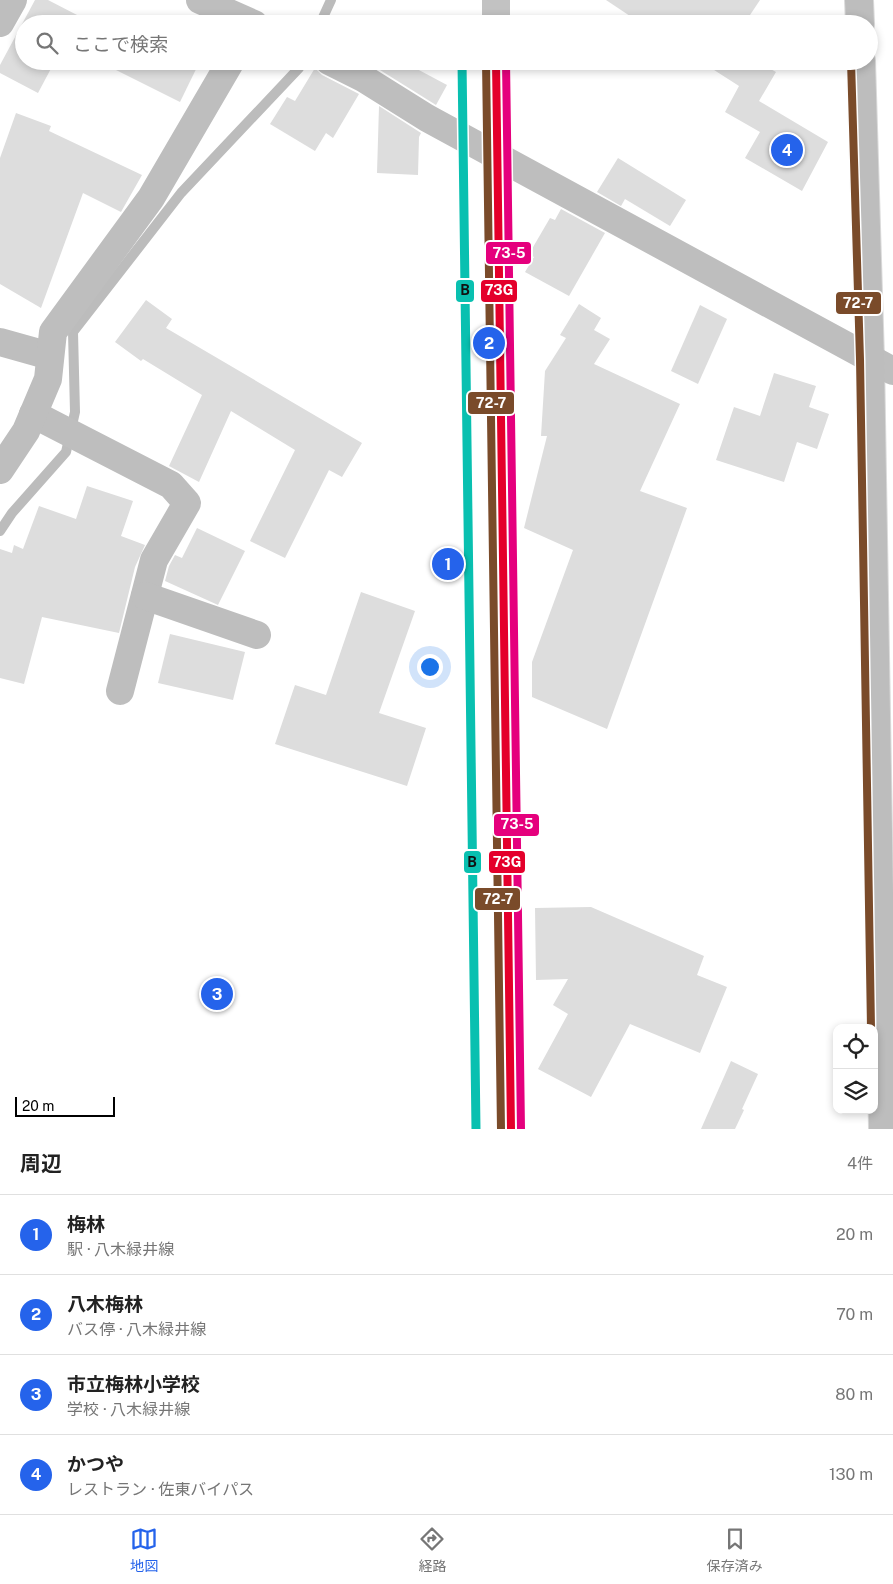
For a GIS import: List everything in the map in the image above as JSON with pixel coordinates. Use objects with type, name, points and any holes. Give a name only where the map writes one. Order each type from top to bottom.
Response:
[{"type":"highway","points":[[860,0],[860,15]]},
{"type":"highway","points":[[862,70],[881,365],[883,1129]]},
{"type":"main road","points":[[496,0],[496,15]]},
{"type":"main road","points":[[496,70],[511,1129]]},
{"type":"street","points":[[0,23],[13,0]]},
{"type":"street","points":[[200,0],[244,15]]},
{"type":"street","points":[[0,470],[26,431],[48,379],[53,332],[152,198],[226,70]]},
{"type":"street","points":[[347,70],[427,118],[881,365]]},
{"type":"street","points":[[0,342],[50,356]]},
{"type":"street","points":[[33,414],[171,485],[187,502],[154,560],[120,691]]},
{"type":"street","points":[[145,596],[256,635]]},
{"type":"building","points":[[35,0],[48,0],[77,15],[27,15]]},
{"type":"building","points":[[606,0],[760,0],[750,15],[628,15]]},
{"type":"building","points":[[15,37],[15,70],[50,70],[38,93],[0,73],[0,65]]},
{"type":"building","points":[[116,70],[196,70],[180,102]]},
{"type":"building","points":[[314,70],[317,70],[322,75],[359,94],[333,138],[326,133],[315,151],[270,124],[287,97],[295,101]]},
{"type":"building","points":[[380,70],[419,70],[447,85],[436,105]]},
{"type":"building","points":[[714,70],[772,70],[776,72],[759,101],[828,142],[802,191],[745,158],[760,132],[725,112],[739,86]]},
{"type":"building","points":[[379,106],[421,133],[419,137],[418,175],[377,173]]},
{"type":"building","points":[[16,113],[51,126],[49,131],[142,175],[121,212],[83,193],[41,308],[0,284],[0,158]]},
{"type":"building","points":[[618,158],[686,200],[670,226],[625,199],[621,206],[597,192]]},
{"type":"building","points":[[561,209],[605,233],[569,296],[525,272],[534,257],[529,254],[550,218],[555,220]]},
{"type":"building","points":[[146,300],[172,319],[166,328],[362,443],[342,477],[329,470],[285,558],[250,541],[295,450],[231,411],[199,482],[169,466],[202,395],[143,359],[141,361],[115,342]]},
{"type":"building","points":[[579,304],[601,318],[594,330],[610,339],[594,364],[680,404],[640,491],[687,508],[607,729],[532,697],[532,662],[573,550],[524,528],[547,436],[541,436],[545,371],[566,338],[560,335]]},
{"type":"building","points":[[700,305],[727,319],[698,384],[671,371]]},
{"type":"building","points":[[774,373],[816,386],[809,407],[829,414],[817,449],[797,442],[784,482],[716,460],[734,407],[760,416]]},
{"type":"building","points":[[87,486],[133,501],[121,536],[145,545],[135,567],[119,633],[42,617],[24,684],[0,678],[0,549],[12,553],[14,545],[23,549],[39,506],[76,519]]},
{"type":"building","points":[[197,528],[245,551],[218,605],[165,581],[169,566],[175,555],[182,558]]},
{"type":"building","points":[[361,592],[415,611],[379,713],[426,728],[407,786],[275,744],[295,685],[326,695]]},
{"type":"building","points":[[170,634],[245,652],[233,700],[158,683]]},
{"type":"building","points":[[591,907],[704,956],[697,975],[727,987],[700,1053],[630,1024],[591,1097],[538,1069],[568,1014],[553,1005],[568,979],[536,980],[535,908]]},
{"type":"building","points":[[731,1061],[758,1074],[742,1109],[744,1110],[735,1129],[701,1129]]},
{"type":"waterway","points":[[324,15],[331,0]]},
{"type":"waterway","points":[[0,531],[12,513],[66,452],[75,412],[73,332],[181,193],[297,70]]},
{"type":"transit line","name":"B","points":[[462,70],[476,1129]]},
{"type":"transit line","name":"72-7","points":[[486,70],[501,1129]]},
{"type":"transit line","name":"73G","points":[[496,70],[511,1129]]},
{"type":"transit line","name":"73-5","points":[[506,70],[521,1129]]},
{"type":"transit line","name":"72-7","points":[[851,70],[860,359],[871,1024]]},
{"type":"place","name":"かつや","points":[[787,150]]},
{"type":"place","name":"八木梅林","points":[[489,343]]},
{"type":"place","name":"梅林","points":[[448,564]]},
{"type":"place","name":"市立梅林小学校","points":[[217,994]]}]
